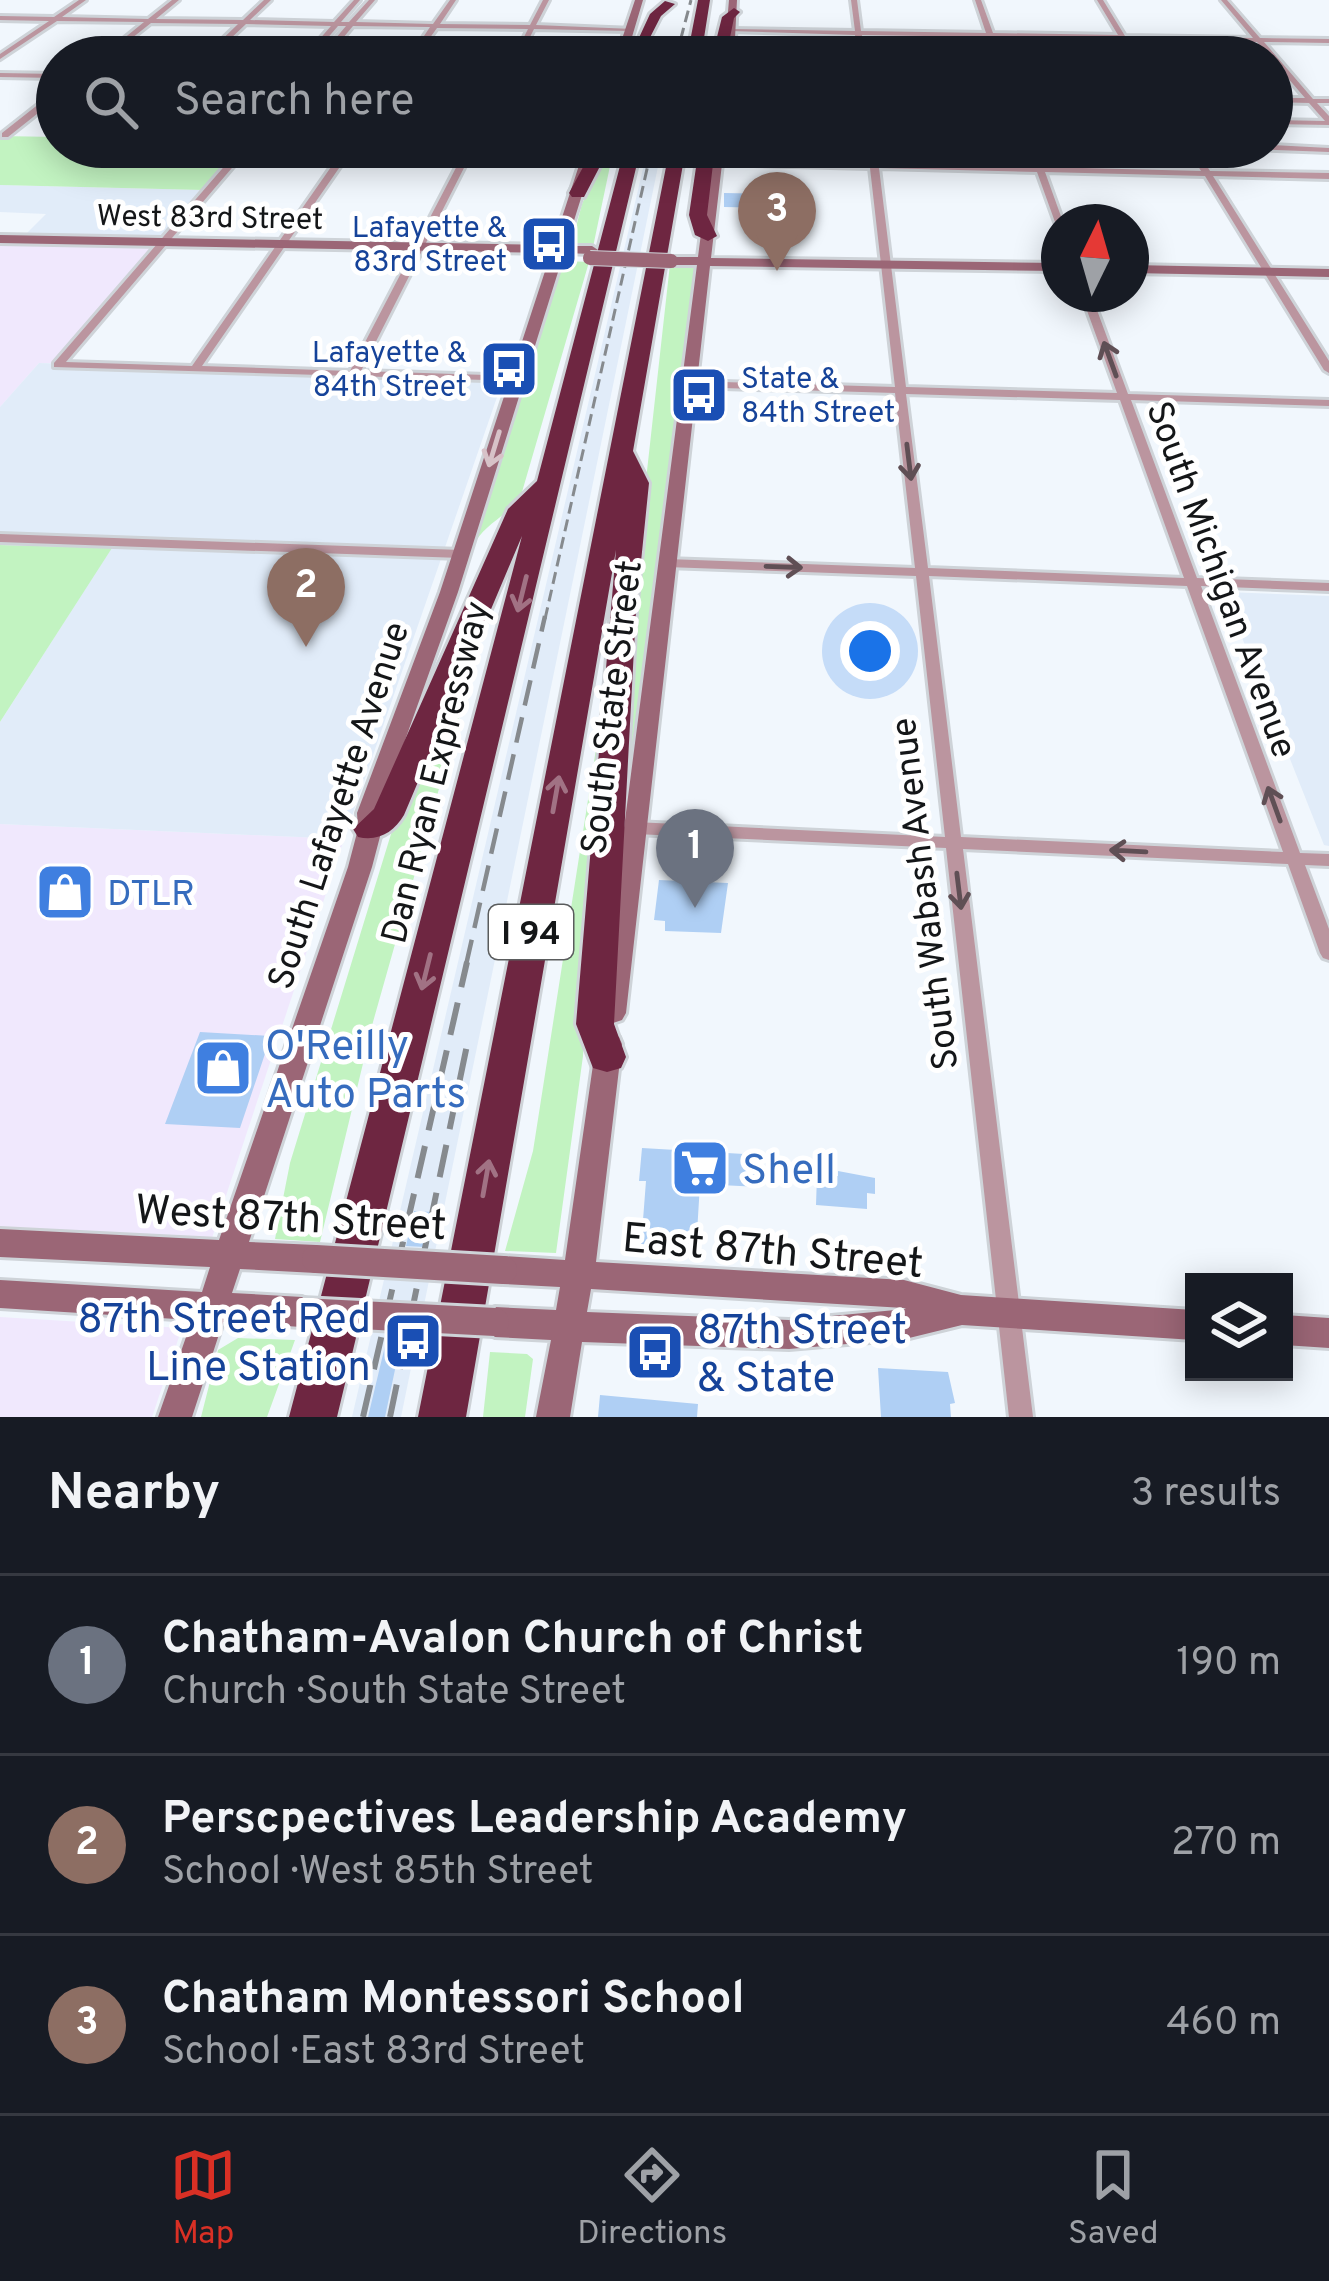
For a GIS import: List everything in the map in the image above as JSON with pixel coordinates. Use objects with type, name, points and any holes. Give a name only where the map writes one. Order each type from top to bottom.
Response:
[{"type":"highway","points":[[635,36],[643,0]]},
{"type":"highway","points":[[698,36],[704,0]]},
{"type":"highway","points":[[642,36],[670,2]]},
{"type":"highway","points":[[661,36],[670,2]]},
{"type":"highway","points":[[724,36],[734,6]]},
{"type":"highway","points":[[700,23],[710,36]]},
{"type":"highway","points":[[578,193],[591,168]]},
{"type":"highway","name":"Dan Ryan Expressway","points":[[313,1417],[629,168]]},
{"type":"highway","name":"I 94","points":[[442,1417],[674,168]]},
{"type":"highway","points":[[669,195],[686,181],[690,168]]},
{"type":"highway","points":[[706,250],[698,215],[708,168]]},
{"type":"highway","points":[[608,1057],[595,1024],[622,611],[637,483],[620,448]]},
{"type":"highway","points":[[370,829],[388,815],[521,509],[551,481]]},
{"type":"main road","points":[[630,36],[643,0]]},
{"type":"main road","points":[[731,36],[734,6]]},
{"type":"main road","name":"South Lafayette Avenue","points":[[176,1417],[370,829],[368,813],[460,554],[585,168]]},
{"type":"main road","name":"West 83rd Street","points":[[0,239],[671,256],[706,250],[1041,266]]},
{"type":"main road","name":"South State Street","points":[[553,1417],[608,1057],[706,250]]},
{"type":"main road","points":[[1149,269],[1329,274]]},
{"type":"main road","name":"West 87th Street","points":[[0,1243],[578,1276]]},
{"type":"main road","name":"East 87th Street","points":[[578,1276],[904,1294],[961,1310],[1185,1323]]},
{"type":"main road","points":[[0,1294],[568,1325]]},
{"type":"main road","name":"East 87th Street","points":[[568,1325],[762,1333],[908,1326],[961,1310]]},
{"type":"main road","points":[[1293,1331],[1329,1333]]},
{"type":"street","points":[[0,57],[83,0]]},
{"type":"street","points":[[130,36],[176,0]]},
{"type":"street","points":[[229,36],[268,0]]},
{"type":"street","points":[[325,36],[357,0]]},
{"type":"street","points":[[341,36],[372,0]]},
{"type":"street","points":[[428,36],[453,0]]},
{"type":"street","points":[[528,36],[546,0]]},
{"type":"street","points":[[854,0],[858,36]]},
{"type":"street","points":[[977,0],[990,35]]},
{"type":"street","points":[[1100,0],[1122,36]]},
{"type":"street","points":[[1225,0],[1255,36]]},
{"type":"street","points":[[0,18],[630,29]]},
{"type":"street","points":[[732,31],[1034,36]]},
{"type":"street","points":[[1293,40],[1329,41]]},
{"type":"street","points":[[0,75],[36,76]]},
{"type":"street","points":[[1293,80],[1329,122]]},
{"type":"street","points":[[1293,100],[1329,101]]},
{"type":"street","points":[[5,136],[36,111]]},
{"type":"street","points":[[1293,122],[1329,122]]},
{"type":"street","points":[[1293,149],[1329,150]]},
{"type":"street","points":[[228,168],[58,365],[516,379]]},
{"type":"street","points":[[195,369],[335,168]]},
{"type":"street","points":[[354,374],[460,168]]},
{"type":"street","name":"South Wabash Avenue","points":[[874,168],[1022,1417]]},
{"type":"street","points":[[957,168],[1329,176]]},
{"type":"street","points":[[1204,168],[1329,370]]},
{"type":"street","points":[[1040,170],[1052,204]]},
{"type":"street","name":"South Michigan Avenue","points":[[1093,312],[1329,953]]},
{"type":"street","points":[[690,384],[1329,403]]},
{"type":"street","points":[[0,538],[460,554]]},
{"type":"street","points":[[667,563],[1329,586]]},
{"type":"street","points":[[635,828],[1329,860]]},
{"type":"shaded area","points":[[643,168],[658,168],[401,1417],[352,1417]]},
{"type":"shaded area","points":[[0,185],[203,190],[162,239],[24,236],[46,214],[0,212]]},
{"type":"shaded area","points":[[0,243],[155,247],[54,363],[39,363],[0,407]]},
{"type":"shaded area","points":[[39,363],[504,377],[344,839],[0,824],[0,722],[111,549],[0,545],[0,407]]},
{"type":"shaded area","points":[[1224,592],[1329,596],[1329,846],[1324,845]]},
{"type":"shaded area","points":[[0,824],[344,839],[211,1241],[0,1232]]},
{"type":"shaded area","points":[[0,1317],[182,1328],[152,1417],[0,1417]]},
{"type":"green space","points":[[0,136],[36,137],[36,168],[223,168],[203,190],[0,185]]},
{"type":"green space","points":[[598,168],[610,168],[593,247],[571,246]]},
{"type":"green space","points":[[589,262],[522,492],[476,541],[561,264]]},
{"type":"green space","points":[[670,264],[696,266],[619,870],[635,579]]},
{"type":"green space","points":[[0,545],[112,548],[0,722]]},
{"type":"green space","points":[[491,605],[373,1022],[320,1242],[275,1239],[290,1163],[399,808]]},
{"type":"green space","points":[[603,704],[583,1056],[556,1253],[505,1251],[533,1151]]},
{"type":"green space","points":[[238,1338],[295,1340],[267,1417],[201,1417],[218,1350]]},
{"type":"green space","points":[[490,1352],[527,1354],[533,1359],[525,1417],[483,1417]]},
{"type":"building","points":[[724,193],[773,194],[773,208],[724,207]]},
{"type":"building","points":[[659,880],[728,883],[721,933],[665,931],[665,921],[654,920]]},
{"type":"building","name":"O'Reilly Auto Parts","points":[[200,1032],[271,1036],[240,1128],[165,1124]]},
{"type":"building","points":[[642,1148],[761,1155],[760,1187],[700,1184],[696,1249],[641,1246],[646,1181],[639,1181]]},
{"type":"building","points":[[838,1171],[875,1178],[875,1194],[867,1193],[867,1209],[816,1205],[817,1175],[838,1176]]},
{"type":"building","points":[[414,1211],[433,1212],[425,1247],[406,1246]]},
{"type":"building","points":[[385,1346],[400,1346],[385,1417],[368,1417]]},
{"type":"building","points":[[878,1368],[948,1372],[955,1403],[950,1404],[951,1417],[881,1417]]},
{"type":"building","points":[[600,1395],[698,1404],[697,1417],[598,1417]]},
{"type":"railway","points":[[682,36],[691,0]]},
{"type":"railway","points":[[545,619],[647,168]]},
{"type":"railway","points":[[466,965],[545,616]]},
{"type":"railway","points":[[363,1417],[467,962]]},
{"type":"railway","points":[[390,1417],[467,1045]]},
{"type":"place","name":"Lafayette & 83rd Street","points":[[549,244]]},
{"type":"place","name":"Chatham Montessori School","points":[[777,271]]},
{"type":"place","name":"Lafayette & 84th Street","points":[[509,369]]},
{"type":"place","name":"State & 84th Street","points":[[699,395]]},
{"type":"place","name":"Perscpectives Leadership Academy","points":[[306,647]]},
{"type":"place","name":"DTLR","points":[[65,892]]},
{"type":"place","name":"Chatham-Avalon Church of Christ","points":[[695,908]]},
{"type":"place","name":"O'Reilly Auto Parts","points":[[223,1068]]},
{"type":"place","name":"Shell","points":[[700,1168]]},
{"type":"place","name":"87th Street Red Line Station","points":[[413,1341]]},
{"type":"place","name":"87th Street & State","points":[[655,1352]]}]
